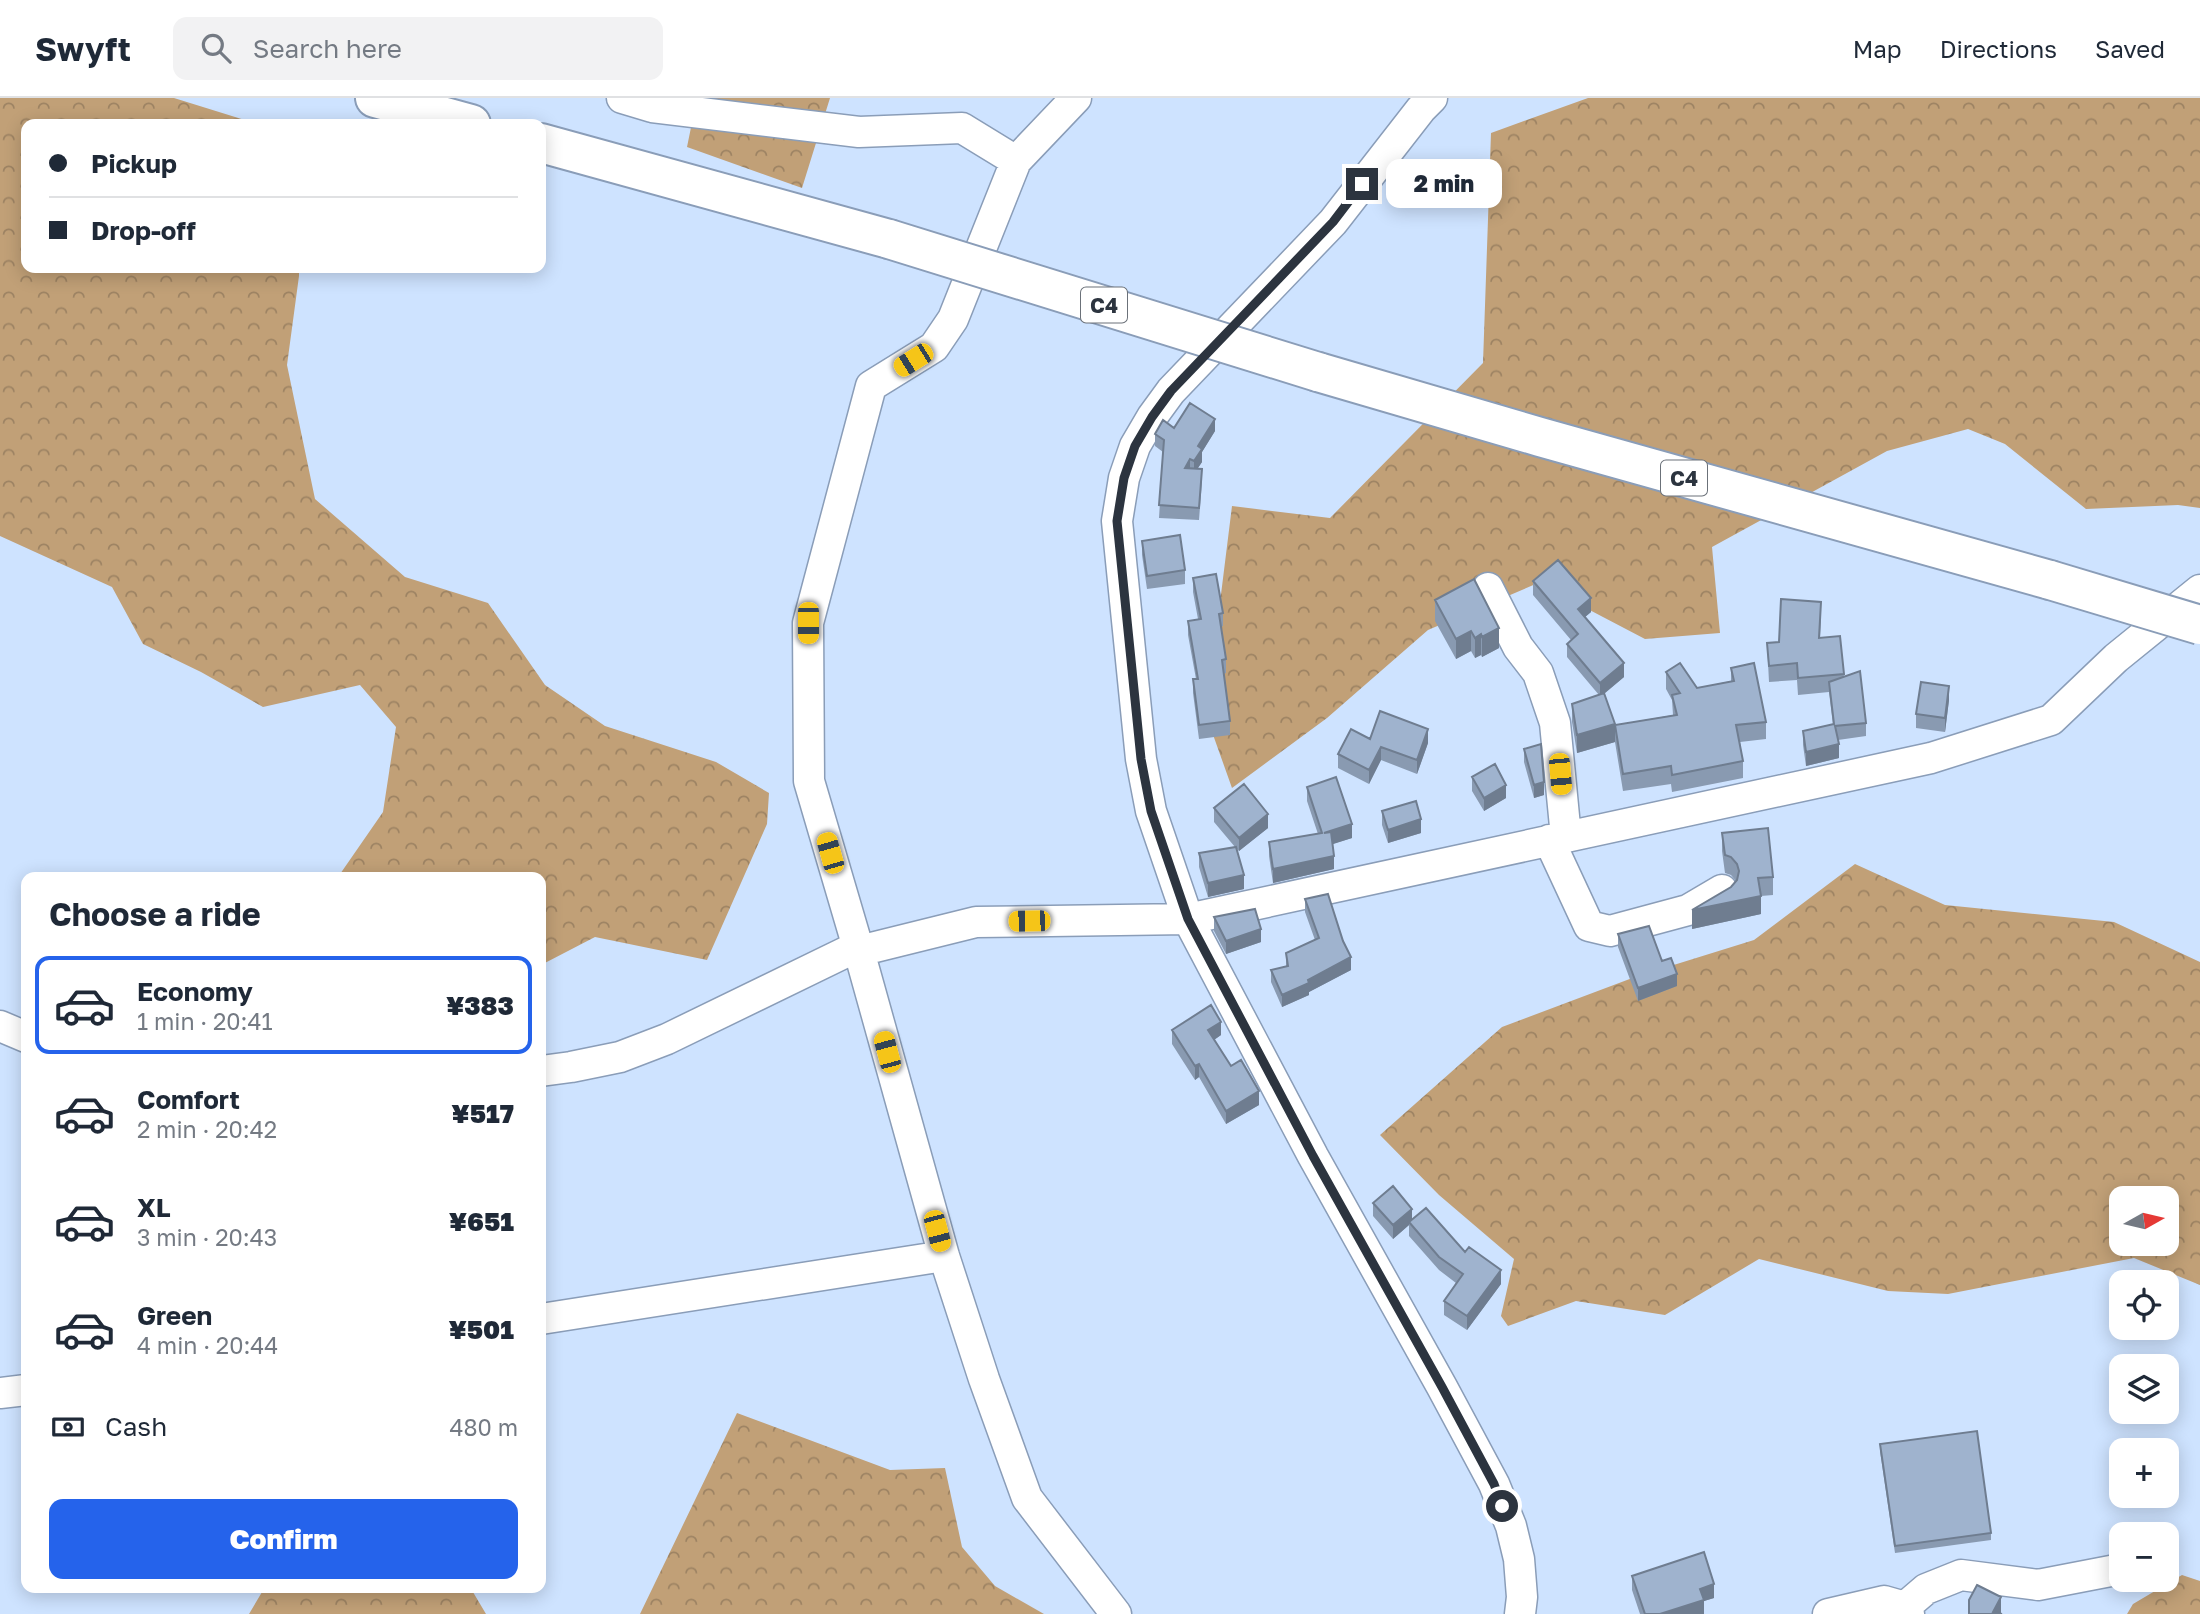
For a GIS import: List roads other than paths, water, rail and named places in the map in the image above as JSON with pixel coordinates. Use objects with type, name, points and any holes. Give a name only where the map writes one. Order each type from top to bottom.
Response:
[{"type":"highway","points":[[375,98],[453,119]]},
{"type":"highway","name":"C4","points":[[546,144],[889,239],[1540,438],[2050,580],[2200,625]]},
{"type":"street","points":[[622,98],[652,107],[859,132],[962,128],[1016,162]]},
{"type":"street","points":[[1076,98],[1016,162],[953,319],[934,347],[871,386],[808,623],[809,781],[944,1256],[1027,1498],[1116,1614]]},
{"type":"street","points":[[1432,98],[1333,222],[1171,391],[1135,446],[1124,478],[1117,521],[1141,759],[1151,811],[1188,919],[1313,1156],[1494,1484],[1511,1527],[1519,1559],[1522,1597],[1520,1614]]},
{"type":"street","points":[[1488,588],[1518,647],[1538,673],[1555,723],[1557,838],[1589,926],[1610,931],[1675,914],[1688,910],[1722,890]]},
{"type":"street","points":[[546,1070],[571,1068],[632,1052],[667,1039],[846,952],[976,922],[1188,919],[1931,758],[2051,720],[2116,658],[2200,590]]},
{"type":"street","points":[[0,1026],[21,1035]]},
{"type":"street","points":[[546,1319],[944,1256]]},
{"type":"street","points":[[0,1393],[21,1391]]},
{"type":"street","points":[[1828,1614],[1884,1601],[1907,1611],[1926,1589],[1961,1575],[2038,1585],[2109,1571]]}]
